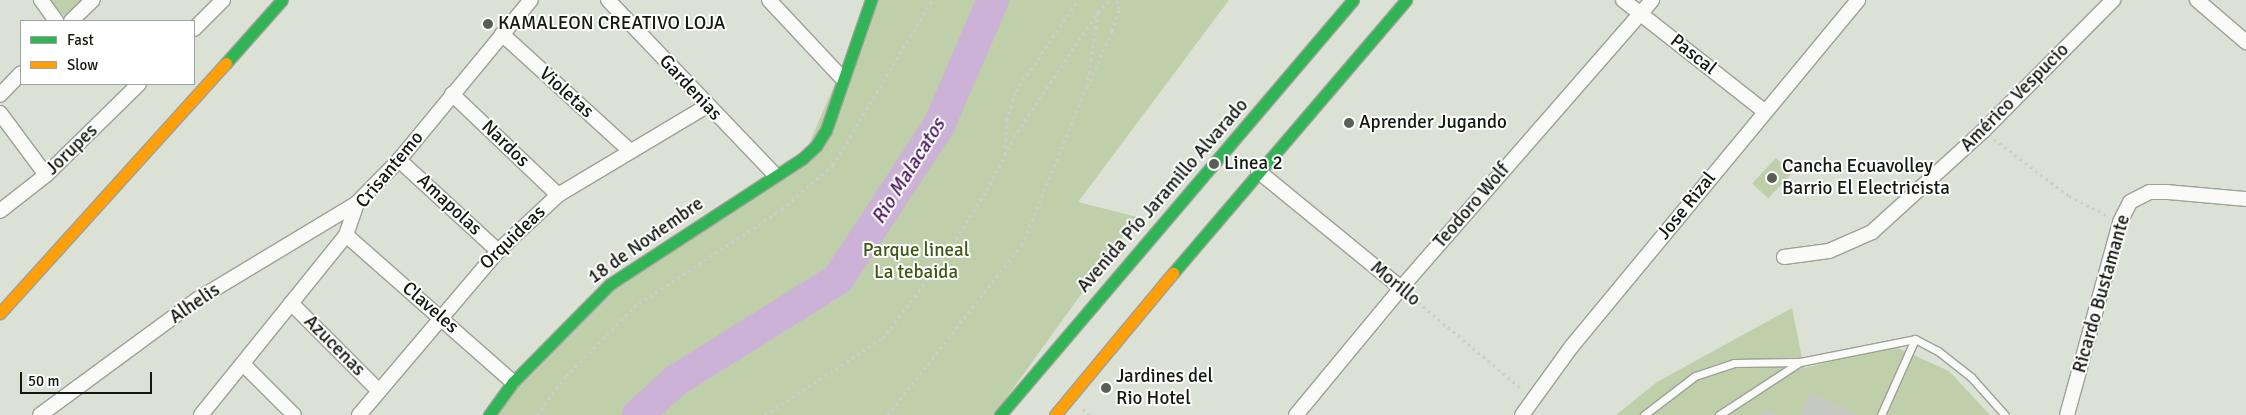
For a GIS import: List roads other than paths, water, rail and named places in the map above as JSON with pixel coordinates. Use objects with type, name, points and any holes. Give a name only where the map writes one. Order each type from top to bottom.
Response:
[{"type":"main road","points":[[0,313],[282,0]]},
{"type":"main road","name":"18 de Noviembre","points":[[489,415],[513,382],[610,284],[774,174],[803,158],[816,146],[826,130],[842,78],[871,0]]},
{"type":"main road","name":"Avenida Pío Jaramillo Alvarado","points":[[1000,415],[1353,0]]},
{"type":"main road","points":[[1055,415],[1258,171],[1406,0]]},
{"type":"street","points":[[42,0],[55,20]]},
{"type":"street","points":[[73,20],[93,0]]},
{"type":"street","points":[[195,28],[223,0]]},
{"type":"street","name":"Crisantemo","points":[[201,415],[346,235],[357,203],[399,160],[531,0]]},
{"type":"street","name":"Gardenias","points":[[608,0],[707,106],[774,174]]},
{"type":"street","points":[[769,0],[842,78]]},
{"type":"street","name":"Pascal","points":[[1622,0],[1764,111]]},
{"type":"street","name":"Teodoro Wolf","points":[[1296,415],[1401,288],[1652,0]]},
{"type":"street","name":"Jose Rizal","points":[[1522,415],[1532,397],[1764,111],[1858,0]]},
{"type":"street","name":"Américo Vespucio","points":[[1784,258],[1829,251],[1872,232],[1983,131],[2113,0]]},
{"type":"street","points":[[2196,0],[2246,42]]},
{"type":"street","name":"Violetas","points":[[502,34],[630,151]]},
{"type":"street","points":[[0,95],[20,74]]},
{"type":"street","name":"Jorupes","points":[[0,211],[46,175],[138,85]]},
{"type":"street","name":"Nardos","points":[[452,94],[558,195]]},
{"type":"street","name":"Orquideas","points":[[358,415],[377,389],[439,316],[498,251],[558,195],[707,106]]},
{"type":"street","points":[[0,113],[46,175]]},
{"type":"street","name":"Amapolas","points":[[399,160],[498,251]]},
{"type":"street","name":"Morillo","points":[[1258,171],[1401,288]]},
{"type":"street","name":"Ricardo Bustamante","points":[[2067,415],[2120,222],[2130,202],[2150,192],[2246,199]]},
{"type":"street","name":"Alhelis","points":[[40,415],[198,299],[357,203]]},
{"type":"street","name":"Claveles","points":[[346,235],[513,382]]},
{"type":"street","name":"Azucenas","points":[[291,303],[377,389]]},
{"type":"street","points":[[242,364],[294,415]]},
{"type":"lane","points":[[1882,415],[1915,339]]},
{"type":"lane","points":[[1644,415],[1696,376],[1727,365],[1800,362],[1915,339],[1938,351],[1971,378],[2005,415]]},
{"type":"lane","points":[[1719,415],[1800,362]]},
{"type":"waterway","name":"Rio Malacatos","points":[[638,415],[675,381],[838,279],[939,125],[993,0]]},
{"type":"place","name":"KAMALEON CREATIVO LOJA","points":[[488,24]]},
{"type":"place","name":"Aprender Jugando","points":[[1349,123]]},
{"type":"place","name":"Linea 2","points":[[1214,164]]},
{"type":"place","name":"Cancha Ecuavolley Barrio El Electricista","points":[[1772,178]]},
{"type":"place","name":"Jardines del Rio Hotel","points":[[1106,388]]},
{"type":"park label","name":"Parque lineal La tebaida","points":[[916,262]]}]
